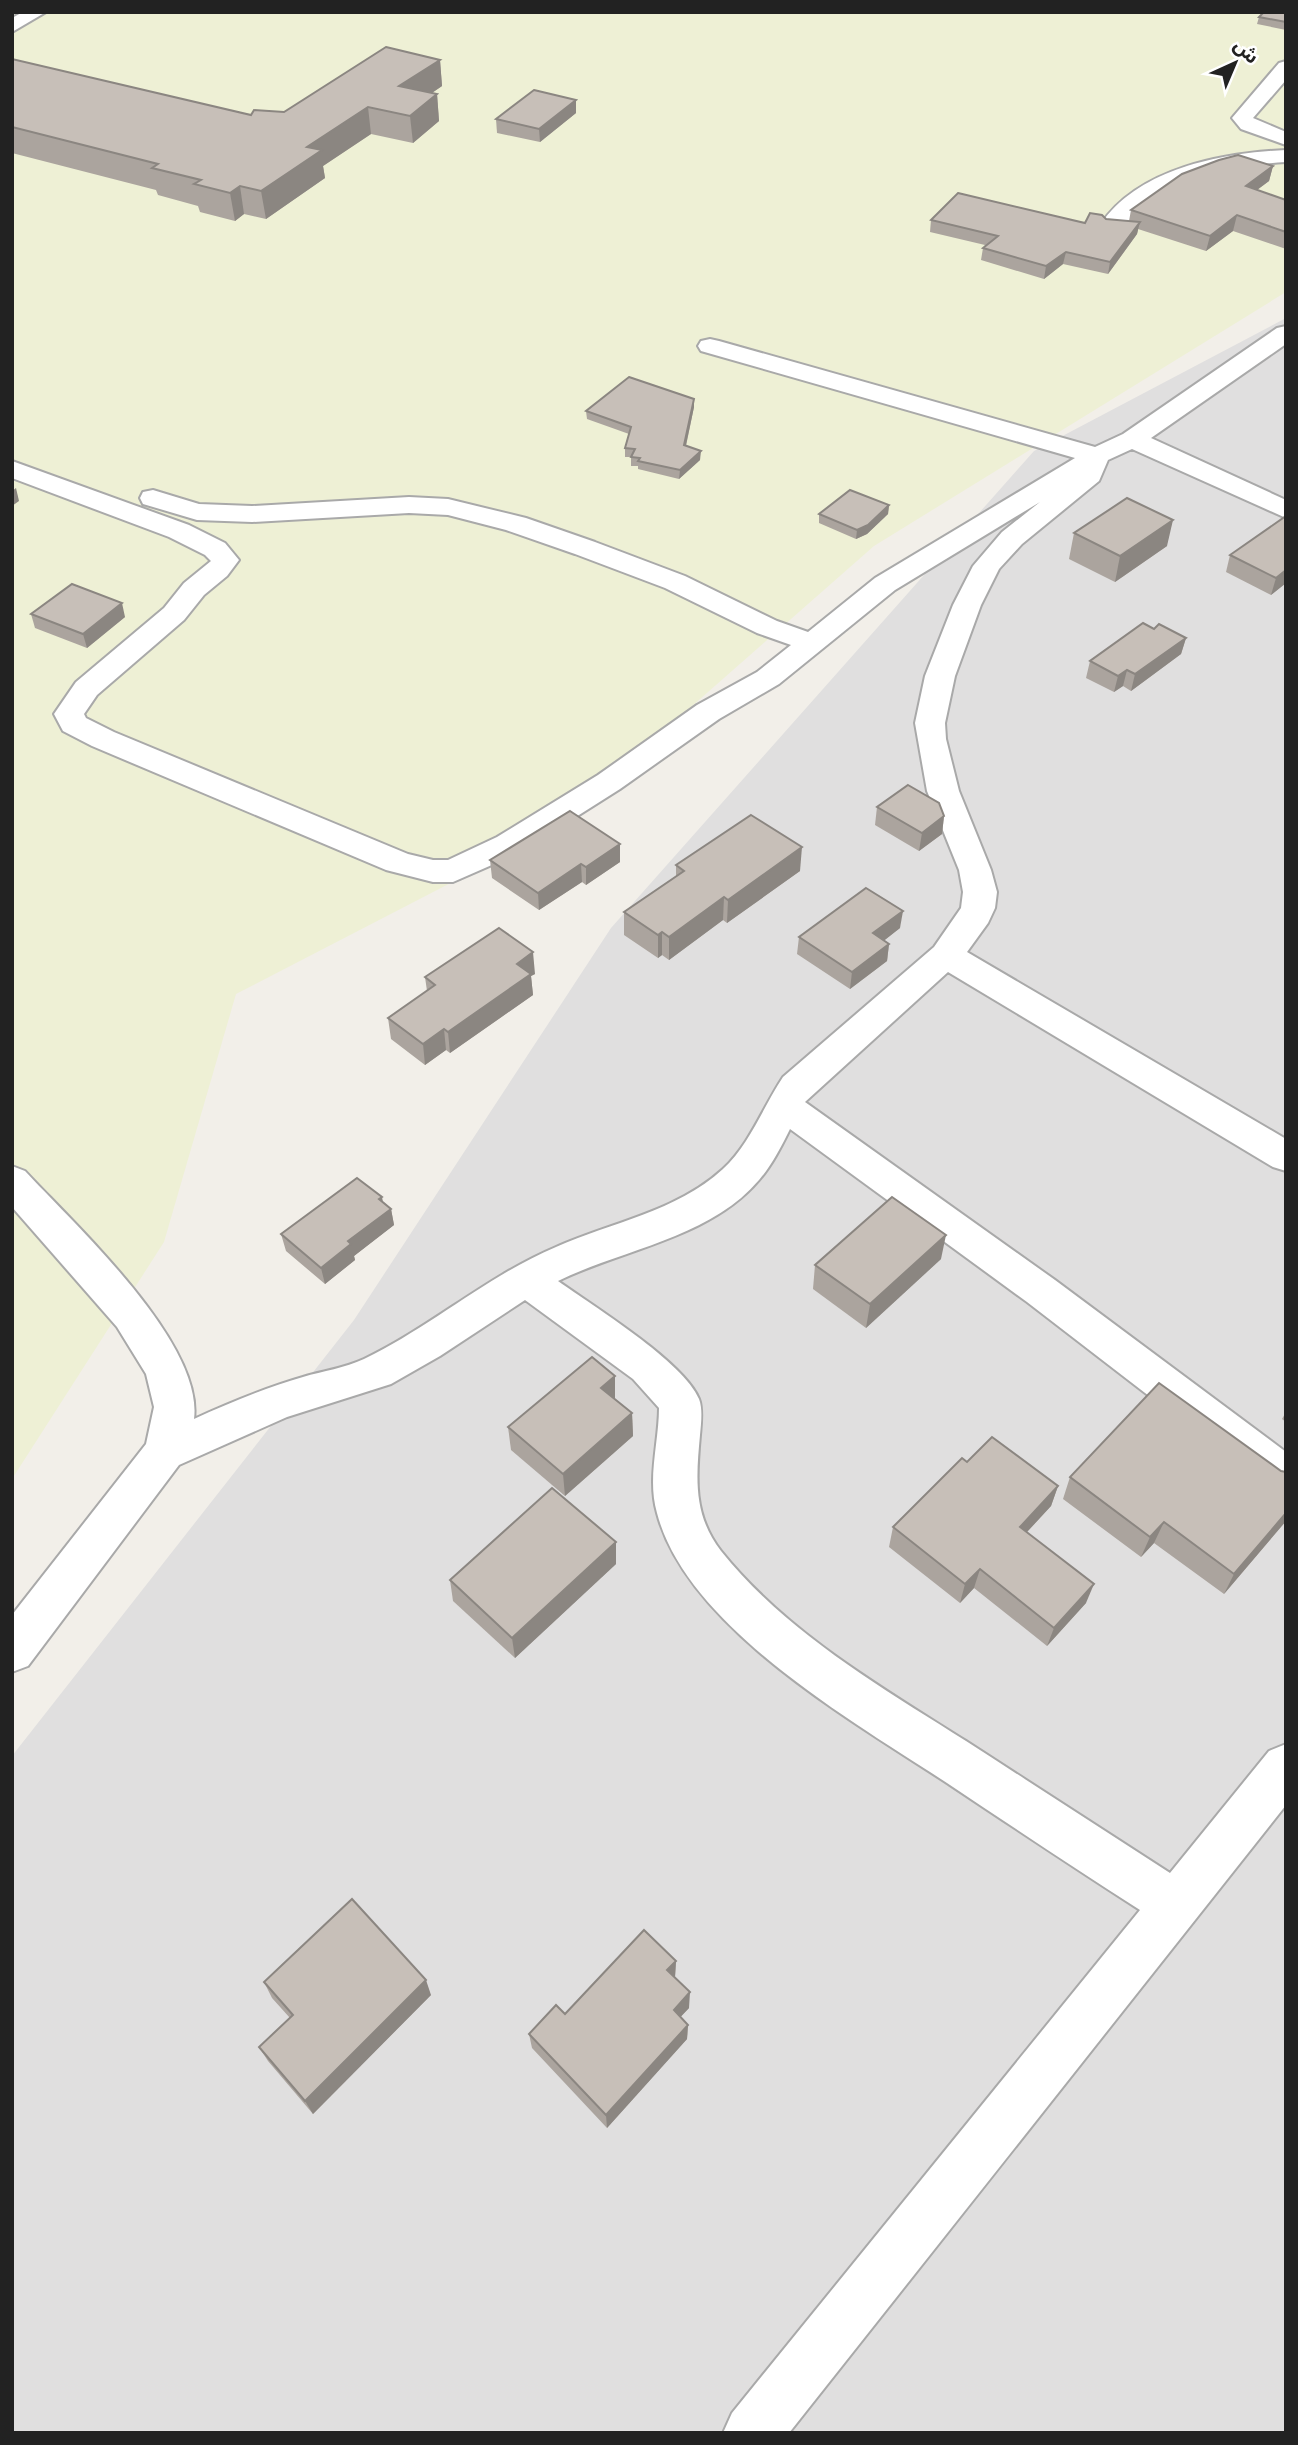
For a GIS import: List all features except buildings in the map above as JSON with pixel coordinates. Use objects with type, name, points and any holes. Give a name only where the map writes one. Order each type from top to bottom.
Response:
[{"type":"street","points":[[12,26],[37,12]]},
{"type":"street","points":[[1286,67],[1245,110],[1242,118],[1248,125],[1286,139]]},
{"type":"street","points":[[1211,166],[1248,125]]},
{"type":"street","points":[[1112,224],[1149,193],[1180,176],[1211,166],[1286,156]]},
{"type":"street","points":[[12,469],[178,531],[215,549],[225,560],[217,573],[195,588],[174,614],[89,687],[71,707],[69,714],[74,724],[103,739],[398,862],[433,871],[453,872],[508,845],[609,782],[708,712],[768,678],[885,584],[1097,456],[1132,439],[1286,333]]},
{"type":"street","points":[[710,346],[1097,456]]},
{"type":"street","points":[[1132,439],[1286,510]]},
{"type":"street","points":[[164,1452],[260,1409],[373,1374],[440,1338],[527,1280],[569,1258],[682,1218],[713,1199],[753,1164],[775,1127],[783,1105],[814,1070],[946,955],[971,923],[978,908],[980,892],[975,870],[943,791],[930,739],[930,723],[940,676],[967,605],[987,566],[1012,538],[1090,475],[1097,456]]},
{"type":"street","points":[[12,457],[31,458],[72,470],[197,512],[252,514],[409,505],[448,507],[516,524],[585,548],[675,582],[767,627],[812,643]]},
{"type":"street","points":[[946,955],[1286,1157]]},
{"type":"street","points":[[783,1105],[1041,1291],[1286,1477]]},
{"type":"street","points":[[12,1181],[141,1328],[161,1362],[174,1399],[173,1420],[164,1452],[12,1651]]},
{"type":"street","points":[[527,1280],[647,1367],[680,1402],[681,1423],[673,1490],[682,1525],[702,1564],[744,1608],[794,1652],[860,1698],[1174,1904]]},
{"type":"street","points":[[752,2433],[1286,1767]]},
{"type":"shaded area","points":[[1286,318],[1286,2433],[12,2433],[12,1756],[354,1320],[611,928],[1034,451]]},
{"type":"green space","points":[[12,12],[1286,12],[1286,292],[874,546],[549,832],[236,994],[164,1242],[12,1479]]}]
